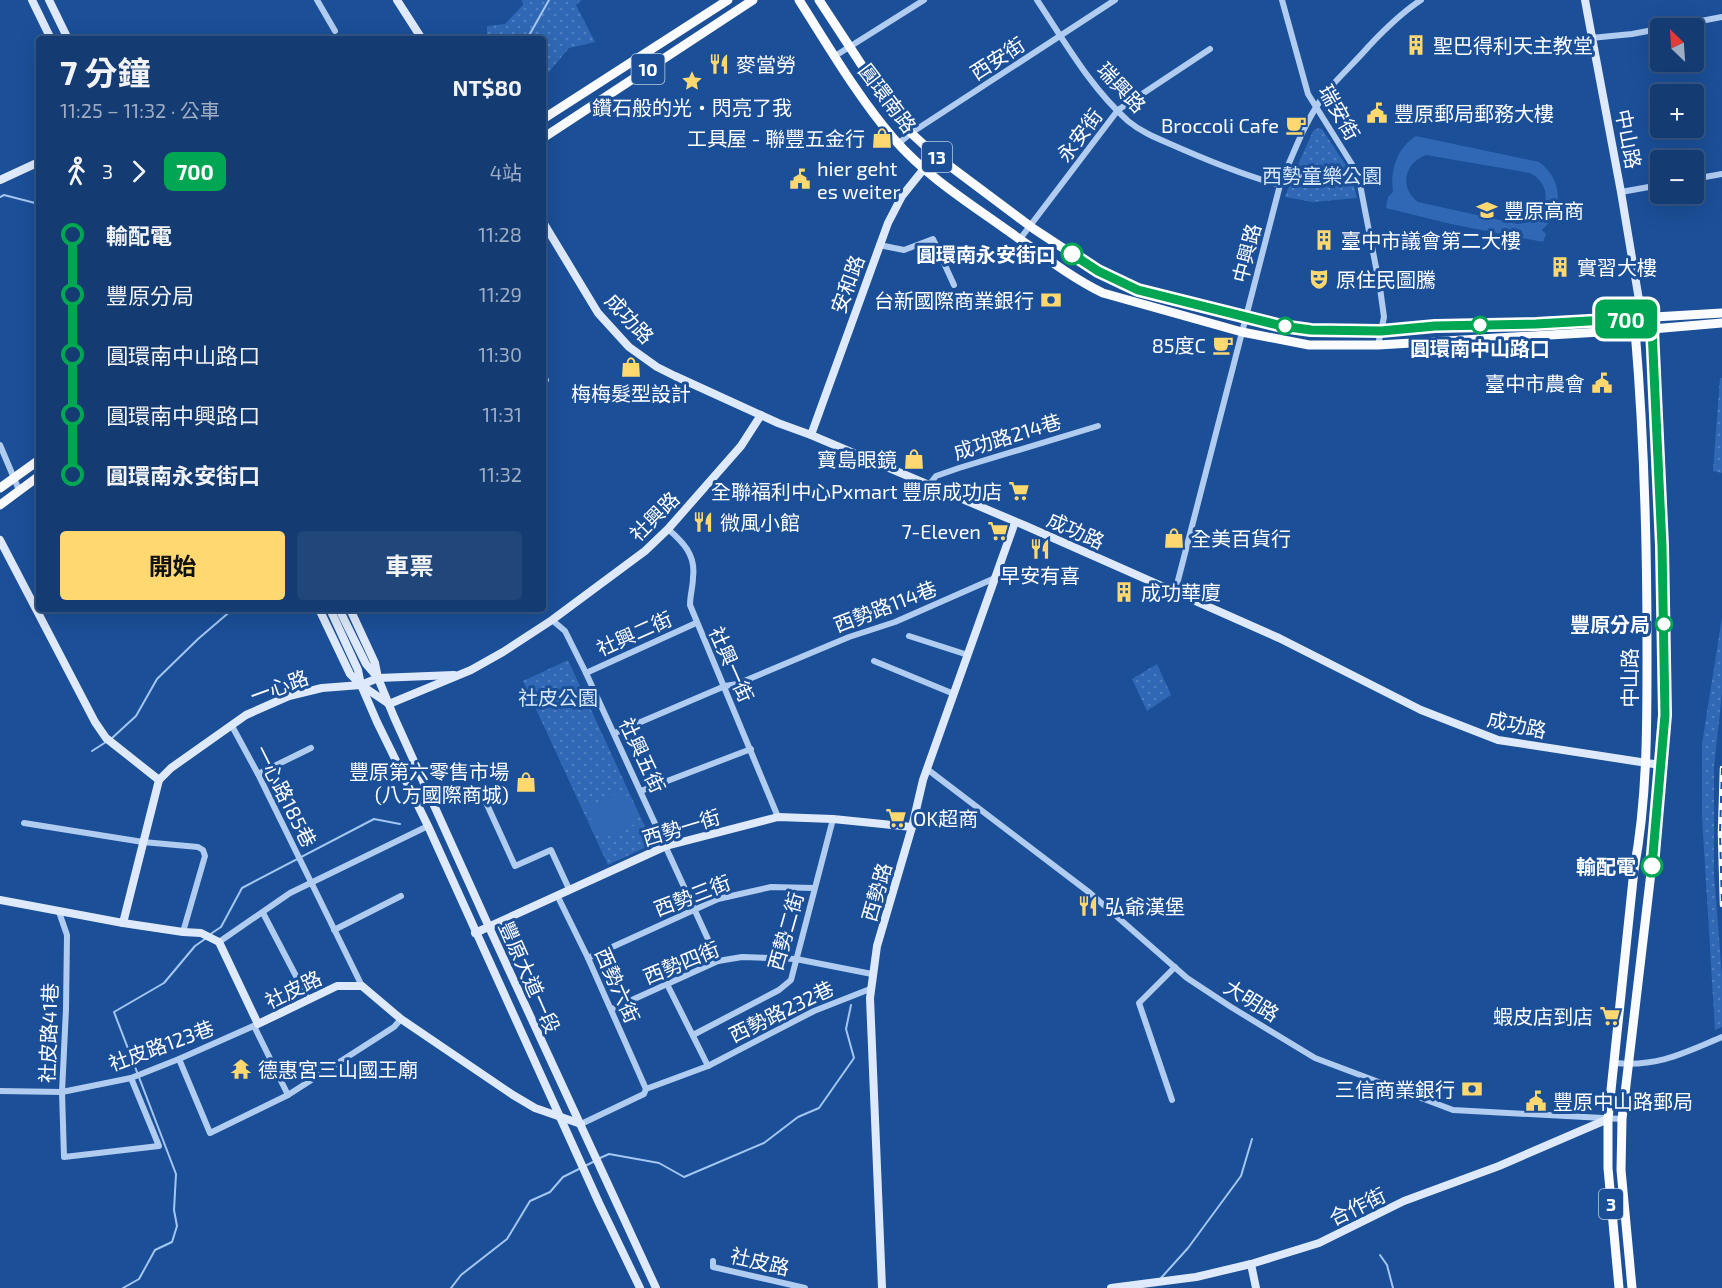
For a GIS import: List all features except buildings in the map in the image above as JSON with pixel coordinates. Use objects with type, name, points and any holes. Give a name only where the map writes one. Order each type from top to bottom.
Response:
[{"type":"main road","name":"10","points":[[546,117],[729,0]]},
{"type":"main road","name":"10","points":[[546,136],[753,0]]},
{"type":"main road","name":"圓環南路","points":[[799,0],[867,105],[898,144],[923,169],[1020,239],[1087,285],[1103,293],[1242,332],[1309,345],[1378,345],[1722,323]]},
{"type":"main road","name":"圓環南路","points":[[819,0],[882,96],[911,133],[935,155],[1030,226],[1098,271],[1131,288],[1282,326],[1311,330],[1381,331],[1435,326],[1536,324],[1722,313]]},
{"type":"main road","points":[[1635,330],[1642,318],[1652,329]]},
{"type":"main road","name":"中山路","points":[[1632,1288],[1621,1170],[1622,1119],[1656,830],[1665,715],[1662,546],[1652,329]]},
{"type":"main road","name":"中山路","points":[[1619,1288],[1608,1168],[1608,1119],[1634,870],[1641,830],[1648,714],[1647,544],[1643,434],[1635,330]]},
{"type":"main road","points":[[0,488],[36,462]]},
{"type":"main road","points":[[0,505],[36,478]]},
{"type":"street","points":[[32,0],[50,36]]},
{"type":"street","points":[[49,0],[67,36]]},
{"type":"street","points":[[316,0],[335,31]]},
{"type":"street","points":[[397,0],[420,36]]},
{"type":"street","points":[[835,56],[924,0]]},
{"type":"street","name":"瑞興路","points":[[1037,0],[1092,84],[1140,130],[1192,154],[1260,180],[1280,185]]},
{"type":"street","name":"西安街","points":[[898,144],[911,133],[1115,0]]},
{"type":"street","name":"瑞安街","points":[[1282,0],[1308,94],[1358,174],[1384,317],[1378,345]]},
{"type":"street","name":"中興路","points":[[1174,592],[1280,185],[1303,133],[1327,92],[1405,10],[1420,0]]},
{"type":"street","name":"中山路","points":[[1585,0],[1642,318]]},
{"type":"street","points":[[1591,38],[1632,34],[1722,17]]},
{"type":"street","name":"永安街","points":[[1020,239],[1118,110],[1210,49]]},
{"type":"street","name":"安和路","points":[[811,435],[879,245],[902,196],[935,155]]},
{"type":"street","points":[[0,180],[36,163]]},
{"type":"street","points":[[1704,177],[1722,174]]},
{"type":"street","points":[[1621,192],[1650,187]]},
{"type":"street","name":"成功路","points":[[546,227],[598,313],[629,347],[657,367],[761,415],[1015,522],[1279,638],[1421,710],[1498,740],[1660,765]]},
{"type":"street","points":[[879,245],[904,250],[933,239],[954,285]]},
{"type":"street","name":"社興路","points":[[552,620],[645,550],[668,529],[741,446],[761,415]]},
{"type":"street","name":"成功路214巷","points":[[929,485],[936,477],[959,468],[1098,426]]},
{"type":"street","points":[[0,445],[19,490]]},
{"type":"street","name":"西勢路","points":[[882,1288],[870,989],[872,974],[877,946],[927,770],[1015,522]]},
{"type":"street","name":"社興一街","points":[[668,529],[691,554],[694,576],[690,591],[690,605],[778,817]]},
{"type":"street","points":[[0,540],[36,609]]},
{"type":"street","name":"西勢路114巷","points":[[615,733],[725,686],[737,684],[849,637],[895,622],[995,578]]},
{"type":"street","points":[[37,612],[90,713],[106,738],[159,780],[123,923]]},
{"type":"street","name":"豐原大道一段","points":[[320,612],[350,674],[361,686]]},
{"type":"street","points":[[332,612],[350,641]]},
{"type":"street","points":[[340,612],[350,641]]},
{"type":"street","name":"豐原大道一段","points":[[351,612],[375,663],[378,678],[389,704],[489,927],[656,1288]]},
{"type":"street","points":[[361,686],[389,704],[460,675],[503,652],[552,620]]},
{"type":"street","name":"社興五街","points":[[552,620],[565,631],[586,673],[718,961]]},
{"type":"street","name":"社興二街","points":[[586,673],[696,623]]},
{"type":"street","points":[[909,636],[968,655]]},
{"type":"street","name":"豐原大道一段","points":[[350,641],[361,686],[428,826],[475,933],[640,1288]]},
{"type":"street","name":"豐原大道一段","points":[[350,641],[378,678]]},
{"type":"street","points":[[874,661],[954,694]]},
{"type":"street","points":[[361,686],[378,678],[460,675]]},
{"type":"street","name":"一心路","points":[[159,780],[171,768],[246,715],[289,696],[322,688],[361,686]]},
{"type":"street","name":"一心路185巷","points":[[232,726],[362,986]]},
{"type":"street","points":[[258,774],[311,748]]},
{"type":"street","points":[[641,791],[751,749]]},
{"type":"street","name":"大明路","points":[[927,770],[1090,893],[1175,967],[1231,1007],[1315,1058],[1453,1110],[1622,1119]]},
{"type":"street","points":[[484,798],[515,866],[551,850],[569,889]]},
{"type":"street","name":"西勢一街","points":[[475,933],[666,846],[778,817],[833,819],[912,827]]},
{"type":"street","name":"西勢二街","points":[[693,1035],[779,990],[791,980],[833,819]]},
{"type":"street","points":[[24,823],[144,842],[198,847],[203,850],[205,856],[183,932]]},
{"type":"street","points":[[0,900],[123,923],[201,933],[219,942],[290,893],[428,826]]},
{"type":"street","name":"西勢三街","points":[[588,958],[718,899],[771,887],[814,888]]},
{"type":"street","name":"西勢六街","points":[[557,895],[612,1010],[646,1089]]},
{"type":"street","points":[[334,930],[401,896]]},
{"type":"street","name":"社皮路41巷","points":[[59,912],[67,935],[62,1092],[64,1157],[159,1146],[131,1078]]},
{"type":"street","points":[[263,913],[308,999]]},
{"type":"street","name":"社皮路","points":[[219,942],[256,1025],[337,986],[362,986]]},
{"type":"street","name":"西勢四街","points":[[612,1010],[718,961],[742,957],[796,959],[872,974]]},
{"type":"street","points":[[1172,1100],[1139,1003],[1175,967]]},
{"type":"street","points":[[667,984],[708,1066]]},
{"type":"street","points":[[362,986],[401,1019],[513,1095],[535,1108],[581,1124]]},
{"type":"street","name":"西勢路232巷","points":[[581,1124],[644,1094],[646,1089],[708,1066],[813,1011],[870,989]]},
{"type":"street","points":[[179,1059],[210,1133],[288,1095],[394,1027],[401,1019]]},
{"type":"street","points":[[256,1025],[288,1095]]},
{"type":"street","name":"社皮路123巷","points":[[0,1091],[62,1092],[131,1078],[256,1025]]},
{"type":"street","points":[[1615,1063],[1651,1062],[1680,1056],[1722,1037]]},
{"type":"street","name":"合作街","points":[[1111,1288],[1196,1277],[1251,1264],[1319,1243],[1404,1201],[1499,1166],[1608,1119]]},
{"type":"street","name":"社皮路","points":[[713,1261],[713,1267],[805,1288]]},
{"type":"street","points":[[1251,1264],[1256,1288]]},
{"type":"green space","points":[[522,0],[582,0],[576,5],[595,42],[569,48],[546,75],[546,36],[487,36],[487,26],[505,24],[523,5]]},
{"type":"green space","name":"西勢童樂公園","points":[[1318,128],[1322,129],[1351,173],[1357,198],[1313,202],[1285,197],[1313,131]]},
{"type":"green space","points":[[1416,136],[1539,162],[1553,177],[1558,195],[1554,213],[1542,230],[1546,234],[1543,242],[1451,224],[1386,208],[1388,197],[1393,192],[1396,160],[1409,141]],"holes":[[[1426,155],[1530,173],[1544,187],[1545,203],[1535,218],[1517,224],[1418,202],[1408,190],[1406,183],[1413,164]]]},
{"type":"green space","points":[[1720,378],[1722,378],[1722,473],[1713,471]]},
{"type":"green space","points":[[1722,617],[1722,694],[1714,767],[1714,874],[1722,976],[1722,1027],[1715,1030],[1702,817],[1702,744]]},
{"type":"green space","name":"社皮公園","points":[[568,660],[653,844],[608,865],[523,681]]},
{"type":"green space","points":[[1157,664],[1171,695],[1147,711],[1132,679]]},
{"type":"green space","points":[[624,790],[639,822],[601,840],[586,808]]},
{"type":"waterway","points":[[529,36],[549,0]]},
{"type":"waterway","points":[[0,197],[4,195],[36,203]]},
{"type":"waterway","points":[[111,739],[136,716],[157,679],[230,612]]},
{"type":"waterway","points":[[92,751],[106,742]]},
{"type":"waterway","points":[[209,935],[221,927],[242,888],[374,819],[400,824]]},
{"type":"waterway","points":[[123,1288],[139,1279],[155,1250],[172,1242],[177,1226],[174,1210],[176,1174],[114,1012],[164,983],[195,946],[205,939]]},
{"type":"waterway","points":[[600,1158],[609,1154],[659,1163],[684,1177],[764,1143],[798,1117],[819,1108],[854,1058],[846,1029],[851,1005]]},
{"type":"waterway","points":[[1161,1278],[1188,1248],[1241,1176],[1252,1139]]},
{"type":"waterway","points":[[451,1288],[461,1275],[507,1239],[530,1201],[550,1192],[563,1177],[595,1161]]},
{"type":"waterway","points":[[1380,1255],[1387,1265],[1393,1288]]},
{"type":"railway","points":[[1722,768],[1720,833],[1722,905]]},
{"type":"bus line","name":"700","points":[[1072,254],[1131,288],[1282,326],[1311,330],[1381,331],[1435,326],[1536,324],[1642,318],[1652,329],[1662,546],[1665,715],[1652,866]]},
{"type":"place","name":"聖巴得利天主教堂","points":[[1416,45]]},
{"type":"place","name":"麥當勞","points":[[719,64]]},
{"type":"place","name":"鑽石般的光‧閃亮了我","points":[[692,81]]},
{"type":"place","name":"豐原郵局郵務大樓","points":[[1377,113]]},
{"type":"place","name":"Broccoli Cafe","points":[[1296,125]]},
{"type":"place","name":"工具屋 - 聯豐五金行","points":[[882,138]]},
{"type":"place","name":"hier geht es weiter","points":[[800,179]]},
{"type":"place","name":"豐原高商","points":[[1487,210]]},
{"type":"place","name":"臺中市議會第二大樓","points":[[1324,240]]},
{"type":"place","name":"圓環南永安街口","points":[[1072,254]]},
{"type":"place","name":"實習大樓","points":[[1560,267]]},
{"type":"place","name":"原住民圖騰","points":[[1319,279]]},
{"type":"place","name":"台新國際商業銀行","points":[[1051,300]]},
{"type":"place","name":"圓環南中山路口","points":[[1480,325]]},
{"type":"place","name":"85度C","points":[[1223,345]]},
{"type":"place","name":"梅梅髮型設計","points":[[631,367]]},
{"type":"place","name":"臺中市農會","points":[[1602,383]]},
{"type":"place","name":"寶島眼鏡","points":[[914,459]]},
{"type":"place","name":"全聯福利中心Pxmart 豐原成功店","points":[[1019,491]]},
{"type":"place","name":"微風小館","points":[[703,522]]},
{"type":"place","name":"7-Eleven","points":[[998,531]]},
{"type":"place","name":"全美百貨行","points":[[1174,538]]},
{"type":"place","name":"早安有喜","points":[[1040,549]]},
{"type":"place","name":"成功華廈","points":[[1124,592]]},
{"type":"place","name":"豐原分局","points":[[1664,624]]},
{"type":"place","name":"豐原第六零售市場 (八方國際商城)","points":[[526,782]]},
{"type":"place","name":"OK超商","points":[[896,818]]},
{"type":"place","name":"輸配電","points":[[1652,866]]},
{"type":"place","name":"弘爺漢堡","points":[[1088,906]]},
{"type":"place","name":"蝦皮店到店","points":[[1610,1016]]},
{"type":"place","name":"德惠宮三山國王廟","points":[[241,1069]]},
{"type":"place","name":"三信商業銀行","points":[[1472,1089]]},
{"type":"place","name":"豐原中山路郵局","points":[[1536,1101]]}]
